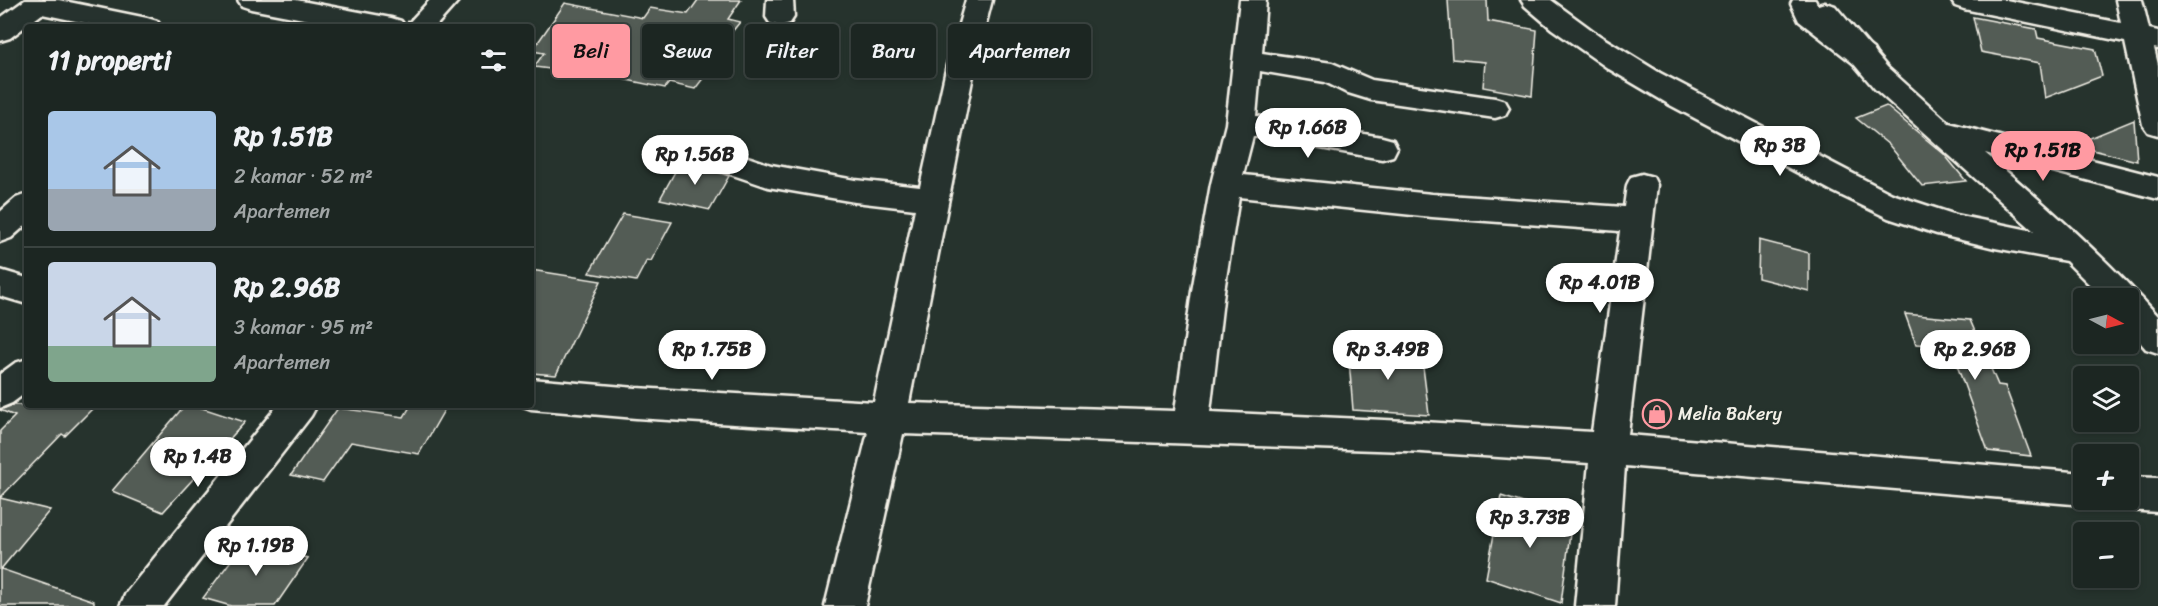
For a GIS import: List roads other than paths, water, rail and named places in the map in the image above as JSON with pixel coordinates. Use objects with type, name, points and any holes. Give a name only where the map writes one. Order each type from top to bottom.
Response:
[{"type":"street","points":[[252,0],[376,24]]},
{"type":"street","points":[[422,24],[446,0]]},
{"type":"street","points":[[845,606],[888,418],[961,66],[980,0]]},
{"type":"street","points":[[1191,427],[1208,291],[1226,183],[1241,124],[1253,0]]},
{"type":"street","points":[[1534,0],[1563,25],[1605,55],[1695,105],[1878,200],[1916,216],[1964,230],[2074,250]]},
{"type":"street","points":[[1964,0],[2148,38]]},
{"type":"street","points":[[2129,0],[2148,38],[2158,125]]},
{"type":"street","points":[[0,32],[40,2],[134,24]]},
{"type":"street","points":[[1809,4],[1842,27],[1883,80],[2074,250],[2112,288]]},
{"type":"street","points":[[1248,60],[1332,73],[1355,85],[1371,90],[1495,108]]},
{"type":"street","points":[[1241,124],[1382,148]]},
{"type":"street","points":[[1940,130],[2158,188]]},
{"type":"street","points":[[706,154],[768,176],[855,191],[933,200]]},
{"type":"street","points":[[1226,183],[1391,202],[1638,220]]},
{"type":"street","points":[[1595,606],[1608,449],[1642,185]]},
{"type":"street","points":[[0,230],[24,210]]},
{"type":"street","points":[[0,283],[24,290]]},
{"type":"street","points":[[2139,317],[2158,339]]},
{"type":"street","points":[[0,393],[24,375]]},
{"type":"street","points":[[534,394],[888,418],[1406,436],[1608,449],[2073,488]]},
{"type":"street","points":[[140,606],[297,408]]},
{"type":"street","points":[[2139,494],[2158,495]]},
{"type":"place","name":"Melia Bakery","points":[[1657,414]]}]
